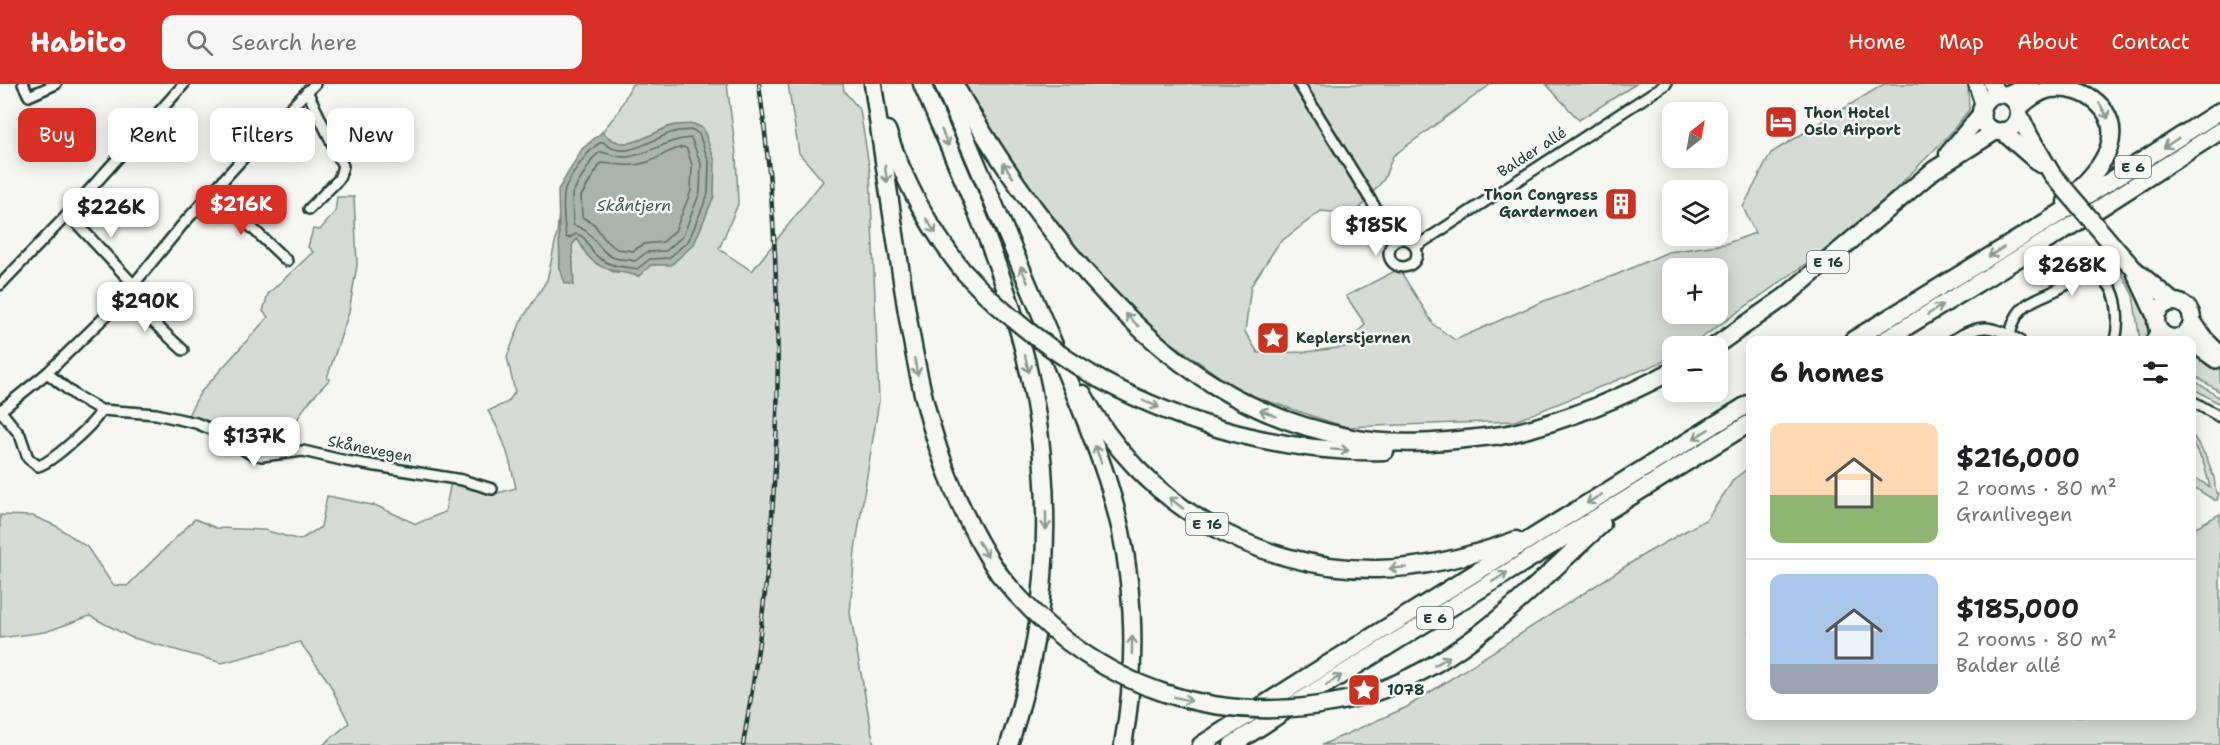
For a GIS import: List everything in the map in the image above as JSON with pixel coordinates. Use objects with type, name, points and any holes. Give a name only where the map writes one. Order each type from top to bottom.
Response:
[{"type":"highway","points":[[922,84],[978,215],[1004,283],[1027,360],[1041,444],[1046,513],[1042,596],[1032,665],[1009,745]]},
{"type":"highway","name":"E 16","points":[[943,84],[1047,328],[1108,481],[1122,535],[1133,630],[1131,688],[1123,745]]},
{"type":"highway","points":[[954,84],[1005,167],[1060,240],[1121,308],[1176,358],[1216,387],[1255,407],[1293,422],[1331,433],[1374,441],[1420,443],[1511,434]]},
{"type":"highway","points":[[1999,91],[2030,84]]},
{"type":"highway","name":"E 6","points":[[2019,111],[2042,91],[2057,87],[2071,88],[2086,93],[2101,104],[2110,123],[2111,139],[2102,163],[2046,222]]},
{"type":"highway","points":[[873,90],[899,163],[915,199],[963,271],[996,306],[1059,354],[1099,379],[1144,401],[1207,425],[1295,445],[1357,451],[1400,451],[1461,445],[1511,434],[1583,412],[1632,392],[1662,376]]},
{"type":"highway","points":[[873,90],[911,342],[928,417],[945,472],[960,507],[999,574],[1042,622],[1082,653],[1126,678],[1173,696],[1216,705],[1273,710],[1320,705],[1370,694],[1425,671],[1471,641],[1639,492]]},
{"type":"highway","points":[[1999,91],[2012,98],[2029,135],[2052,174],[2116,249],[2133,268],[2173,302],[2185,305],[2189,309],[2193,321],[2185,336]]},
{"type":"highway","name":"E 16","points":[[1934,170],[1990,97],[1999,91]]},
{"type":"highway","points":[[1983,109],[1986,124],[1999,131],[2052,174]]},
{"type":"highway","name":"E 16","points":[[1728,337],[1786,296],[1934,170],[1999,131],[2012,128],[2019,111]]},
{"type":"highway","name":"E 6","points":[[1860,336],[2046,222],[2220,111]]},
{"type":"highway","name":"E 6","points":[[1892,336],[2220,131]]},
{"type":"highway","points":[[2133,268],[2155,328],[2170,336]]},
{"type":"highway","points":[[2155,328],[2162,306],[2173,302]]},
{"type":"highway","name":"E 16","points":[[1047,328],[1062,350],[1088,402],[1129,459],[1157,487],[1189,513],[1225,534],[1253,546],[1320,565],[1360,569],[1399,568],[1436,563],[1463,556],[1512,541],[1555,523]]},
{"type":"highway","name":"E 6","points":[[1201,745],[1746,405]]},
{"type":"highway","name":"E 6","points":[[1232,745],[1746,425]]},
{"type":"main road","points":[[1976,84],[1983,109]]},
{"type":"main road","points":[[2193,321],[2205,339],[2220,354]]},
{"type":"main road","points":[[2196,349],[2220,363]]},
{"type":"street","points":[[22,84],[29,96],[56,84]]},
{"type":"street","points":[[0,285],[184,84]]},
{"type":"street","points":[[101,410],[86,428],[42,466],[38,466],[28,458],[20,435],[0,410],[47,373],[125,296],[183,224],[315,84]]},
{"type":"street","points":[[1299,84],[1396,241]]},
{"type":"street","name":"Balder allé","points":[[1415,246],[1666,84]]},
{"type":"street","points":[[308,91],[319,119],[341,160],[343,169],[339,179],[309,209]]},
{"type":"street","points":[[300,98],[319,119]]},
{"type":"street","points":[[213,191],[287,261]]},
{"type":"street","points":[[68,213],[134,285]]},
{"type":"street","points":[[1405,239],[1415,246],[1417,252],[1415,260],[1408,266],[1399,267],[1391,262],[1390,248],[1396,241],[1405,239]]},
{"type":"street","points":[[2012,336],[2012,326],[2027,303],[2090,276],[2105,281],[2114,296],[2118,312],[2115,336]]},
{"type":"street","points":[[125,296],[183,350]]},
{"type":"street","points":[[1960,336],[1977,327],[2002,331],[2008,336]]},
{"type":"street","name":"Skånevegen","points":[[47,373],[76,396],[101,410],[156,414],[196,423],[218,432],[242,449],[262,456],[303,451],[346,461],[462,480],[492,489]]},
{"type":"street","points":[[2196,403],[2220,417]]},
{"type":"shaded area","points":[[632,84],[727,84],[736,154],[738,204],[719,249],[752,271],[823,181],[799,153],[788,84],[843,84],[844,91],[860,110],[870,172],[879,401],[855,550],[850,613],[874,745],[323,745],[349,723],[328,681],[300,642],[222,663],[130,637],[90,616],[45,632],[0,638],[0,515],[33,516],[56,526],[87,547],[113,585],[127,586],[195,519],[216,528],[264,530],[300,540],[321,527],[327,496],[377,506],[416,524],[445,512],[451,482],[491,495],[516,488],[506,448],[488,411],[508,402],[515,392],[507,357],[521,321],[547,280],[557,234],[559,212],[560,269],[573,285],[572,245],[577,239],[587,255],[613,272],[639,276],[672,126],[645,139],[627,143],[610,139],[602,132],[618,112]]},
{"type":"shaded area","points":[[958,84],[1491,84],[1393,156],[1384,179],[1355,214],[1321,211],[1279,243],[1251,286],[1245,332],[1258,353],[1306,352],[1345,347],[1365,324],[1346,296],[1399,269],[1434,325],[1455,340],[1544,301],[1618,274],[1668,252],[1728,246],[1728,243],[1755,233],[1743,207],[1771,153],[1884,84],[1968,84],[1969,110],[1948,136],[1858,227],[1728,319],[1728,258],[1662,258],[1662,324],[1721,324],[1704,336],[1662,336],[1662,362],[1515,421],[1345,427],[1250,395],[1248,397],[1140,320],[1036,203]]},
{"type":"shaded area","points":[[1546,84],[1636,84],[1579,120]]},
{"type":"shaded area","points":[[337,197],[354,197],[357,265],[349,312],[327,378],[330,379],[302,411],[293,429],[289,452],[250,453],[186,419],[200,393],[268,317],[263,311],[268,294],[313,252],[308,247],[313,229],[320,230],[335,212]]},
{"type":"shaded area","points":[[2114,257],[2141,296],[2148,317],[2148,336],[2139,336],[2133,296]]},
{"type":"shaded area","points":[[2196,351],[2220,368],[2220,392],[2196,377]]},
{"type":"shaded area","points":[[2196,382],[2220,398],[2220,404],[2196,390]]},
{"type":"shaded area","points":[[2196,440],[2207,458],[2216,493],[2219,493],[2217,500],[2196,489],[2196,478],[2210,487],[2203,461],[2196,449]]},
{"type":"shaded area","points":[[1746,470],[1746,720],[2196,720],[2196,527],[2220,514],[2220,745],[1322,745],[1407,707],[1643,555],[1707,519],[1734,479]]},
{"type":"water","name":"Skåntjern","points":[[694,124],[703,128],[715,161],[714,196],[694,244],[671,265],[651,265],[639,276],[598,265],[587,255],[577,239],[572,245],[574,285],[565,283],[560,269],[558,190],[582,149],[602,132],[611,139],[628,143],[671,126]]},
{"type":"railway","points":[[743,745],[766,581],[777,415],[775,249],[769,166],[759,84]]},
{"type":"place","name":"Thon Hotel Oslo Airport","points":[[1781,122]]},
{"type":"place","name":"Thon Congress Gardermoen","points":[[1621,204]]},
{"type":"place","name":"Keplerstjernen","points":[[1273,338]]},
{"type":"place","name":"1078","points":[[1364,690]]}]
